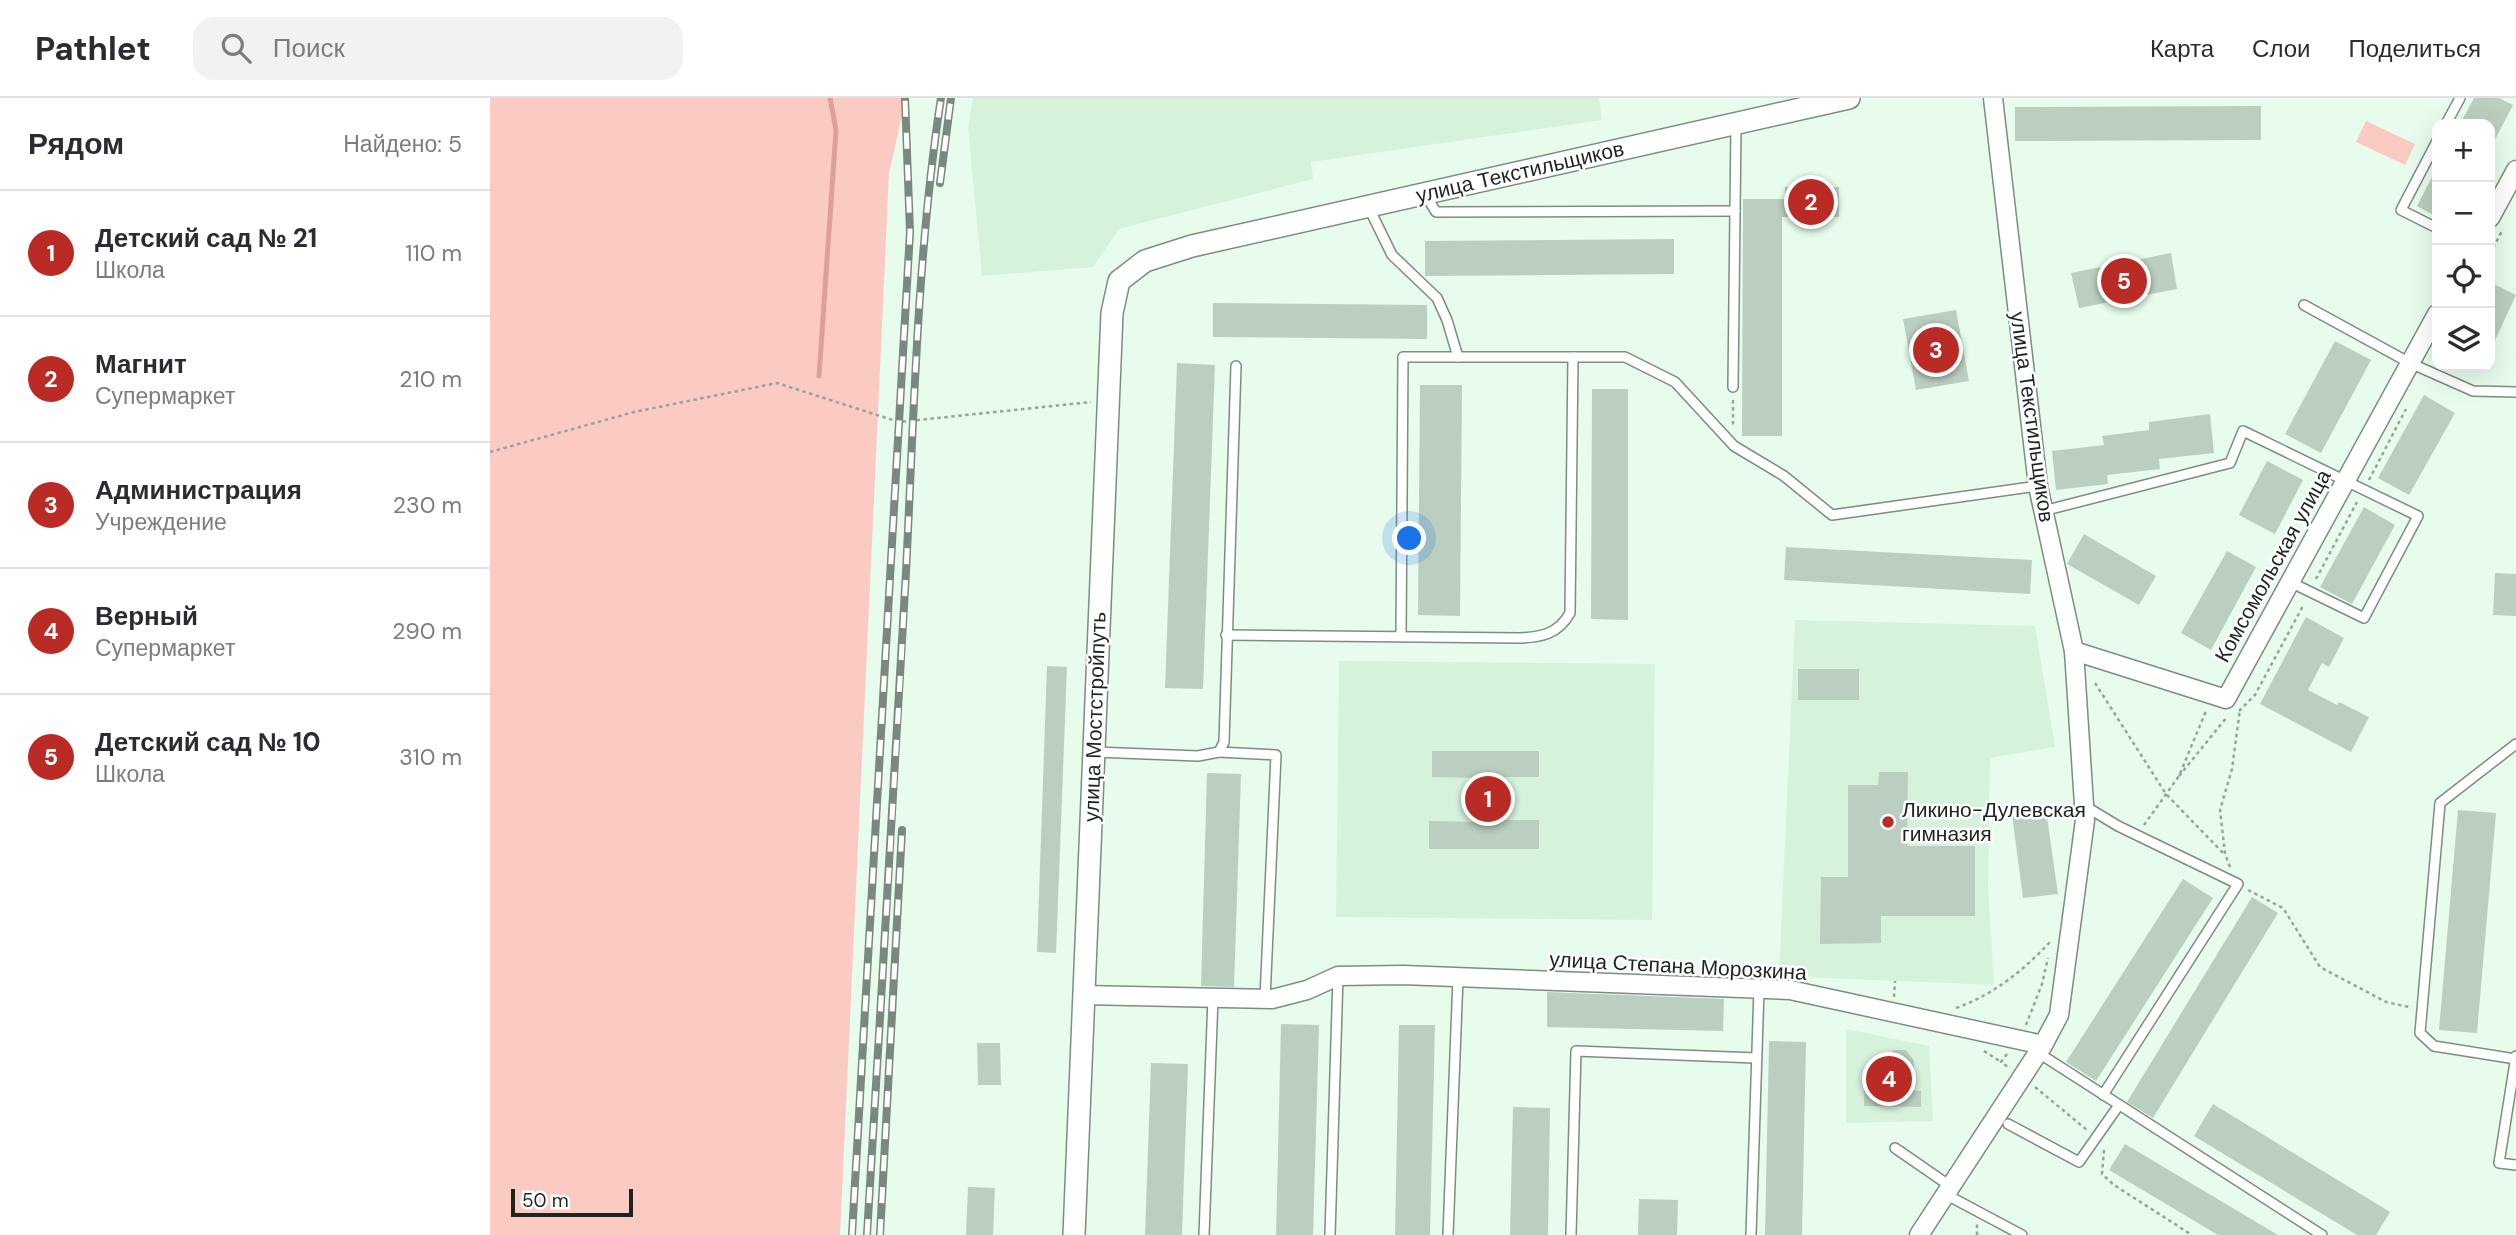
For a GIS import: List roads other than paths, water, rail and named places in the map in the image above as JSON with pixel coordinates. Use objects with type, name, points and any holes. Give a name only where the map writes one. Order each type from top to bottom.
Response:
[{"type":"street","name":"улица Текстильщиков","points":[[1192,246],[1849,98]]},
{"type":"street","name":"улица Текстильщиков","points":[[1993,98],[2038,486],[2074,651],[2085,806],[2059,1015],[2040,1049]]},
{"type":"street","points":[[2495,209],[2516,170]]},
{"type":"street","name":"улица Мостстройпуть","points":[[1074,1235],[1112,313],[1118,281],[1145,261],[1192,246]]},
{"type":"street","name":"Комсомольская улица","points":[[2074,651],[2220,697],[2290,582],[2432,323]]},
{"type":"street","name":"улица Степана Морозкина","points":[[1083,995],[1265,999],[1307,990],[1338,976],[1403,975],[1790,990],[2017,1039],[2040,1049]]},
{"type":"street","points":[[1919,1235],[2040,1049]]},
{"type":"lane","points":[[2449,119],[2460,98]]},
{"type":"lane","points":[[1733,387],[1736,123]]},
{"type":"lane","points":[[2432,151],[2402,210],[2432,225]]},
{"type":"lane","points":[[1424,194],[1436,212],[1735,211]]},
{"type":"lane","points":[[1368,206],[1392,255],[1437,298],[1458,357]]},
{"type":"lane","points":[[2304,305],[2410,363],[2473,391],[2516,392]]},
{"type":"lane","points":[[1401,637],[1402,357],[1625,357],[1675,382],[1734,446],[1784,476],[1832,515],[2038,486]]},
{"type":"lane","points":[[1226,635],[1539,637],[1564,625],[1570,613],[1573,357]]},
{"type":"lane","points":[[1219,752],[1224,741],[1236,366]]},
{"type":"lane","points":[[2043,511],[2230,463],[2243,431],[2347,479],[2418,516],[2364,618],[2290,582]]},
{"type":"lane","points":[[2516,744],[2440,803],[2420,1033],[2434,1046],[2516,1057],[2498,1163],[2516,1165]]},
{"type":"lane","points":[[1094,752],[1198,756],[1219,752],[1276,755],[1265,999]]},
{"type":"lane","points":[[2085,806],[2136,835],[2238,884],[2103,1095]]},
{"type":"lane","points":[[1330,1235],[1338,976]]},
{"type":"lane","points":[[1448,1235],[1458,978]]},
{"type":"lane","points":[[1751,1235],[1759,989]]},
{"type":"lane","points":[[1205,1235],[1213,998]]},
{"type":"lane","points":[[2040,1049],[2103,1095],[2322,1235]]},
{"type":"lane","points":[[1571,1235],[1576,1051],[1756,1058]]},
{"type":"lane","points":[[2008,1124],[2080,1162],[2119,1105]]},
{"type":"lane","points":[[1895,1148],[1948,1190],[2022,1235]]},
{"type":"waterway","points":[[819,376],[836,130],[830,98]]},
{"type":"railway","points":[[852,1235],[910,232],[905,98]]},
{"type":"railway","points":[[867,1235],[921,275],[941,98]]},
{"type":"railway","points":[[940,183],[951,98]]},
{"type":"railway","points":[[880,1235],[902,830]]},
{"type":"place","name":"Магнит","points":[[1811,202]]},
{"type":"place","name":"Детский сад № 10","points":[[2124,281]]},
{"type":"place","name":"Администрация","points":[[1936,350]]},
{"type":"place","name":"Детский сад № 21","points":[[1488,799]]},
{"type":"place","name":"Ликино-Дулевская гимназия","points":[[1888,822]]},
{"type":"place","name":"Верный","points":[[1889,1079]]}]
